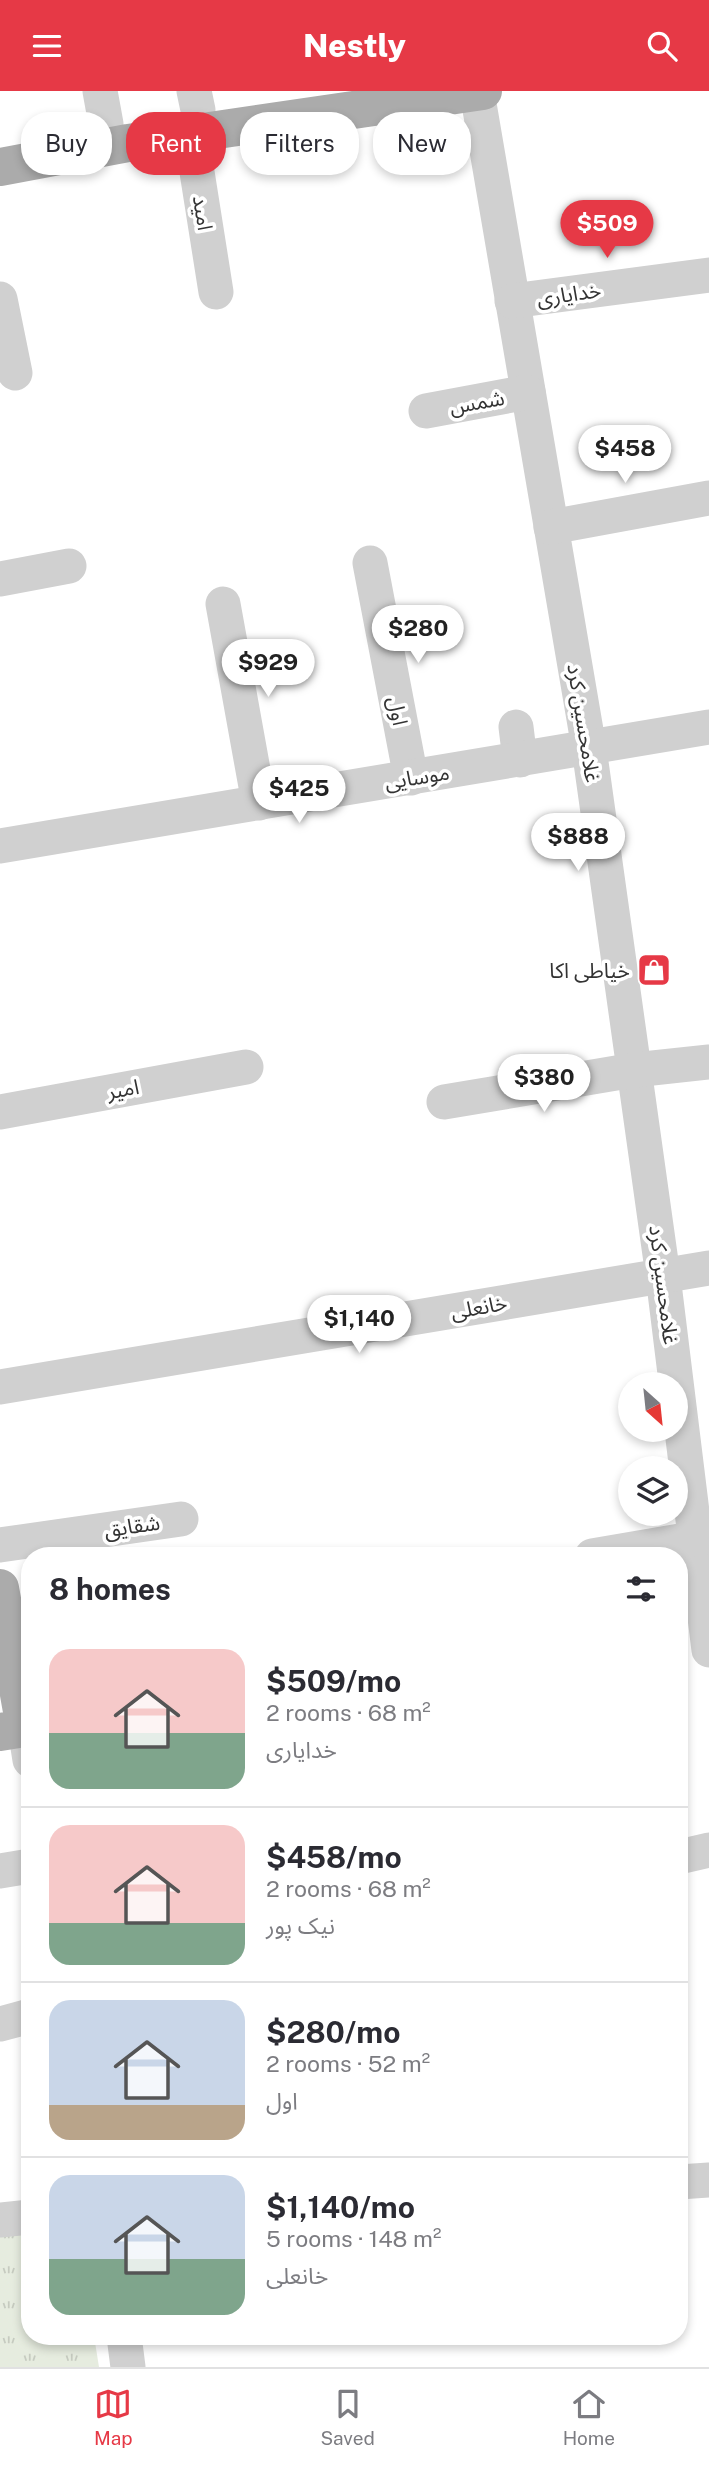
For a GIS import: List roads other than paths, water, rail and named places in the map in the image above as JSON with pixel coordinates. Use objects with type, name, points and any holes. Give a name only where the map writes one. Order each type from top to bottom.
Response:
[{"type":"main road","points":[[194,112],[318,91]]},
{"type":"main road","points":[[0,146],[103,108],[194,112],[479,91]]},
{"type":"main road","points":[[0,167],[126,142]]},
{"type":"main road","points":[[0,1588],[21,1737]]},
{"type":"street","name":"غلامحسین کرد","points":[[479,91],[512,301],[589,748],[702,1537],[709,1650]]},
{"type":"street","name":"امید","points":[[202,175],[216,292]]},
{"type":"street","name":"خدایاری","points":[[512,301],[709,275]]},
{"type":"street","points":[[0,299],[15,373]]},
{"type":"street","name":"شمس","points":[[426,411],[528,393]]},
{"type":"street","points":[[551,527],[709,498]]},
{"type":"street","name":"اول","points":[[370,563],[411,778]]},
{"type":"street","points":[[0,579],[69,566]]},
{"type":"street","points":[[223,604],[258,803]]},
{"type":"street","name":"موسایی","points":[[0,846],[411,778],[518,743],[589,748],[709,727]]},
{"type":"street","points":[[444,1102],[634,1070],[709,1062]]},
{"type":"street","name":"امیر","points":[[0,1112],[246,1067]]},
{"type":"street","name":"خانعلی","points":[[0,1387],[709,1268]]},
{"type":"street","name":"شقایق","points":[[0,1545],[181,1519]]},
{"type":"street","points":[[644,1547],[702,1537]]},
{"type":"street","points":[[688,1855],[709,1850]]},
{"type":"street","points":[[0,1871],[21,1868]]},
{"type":"street","points":[[0,2024],[21,2018]]},
{"type":"street","points":[[688,2181],[709,2180]]},
{"type":"street","points":[[0,2220],[21,2218]]},
{"type":"street","points":[[125,2345],[128,2367]]},
{"type":"place","name":"خیاطی اکا","points":[[654,970]]}]
